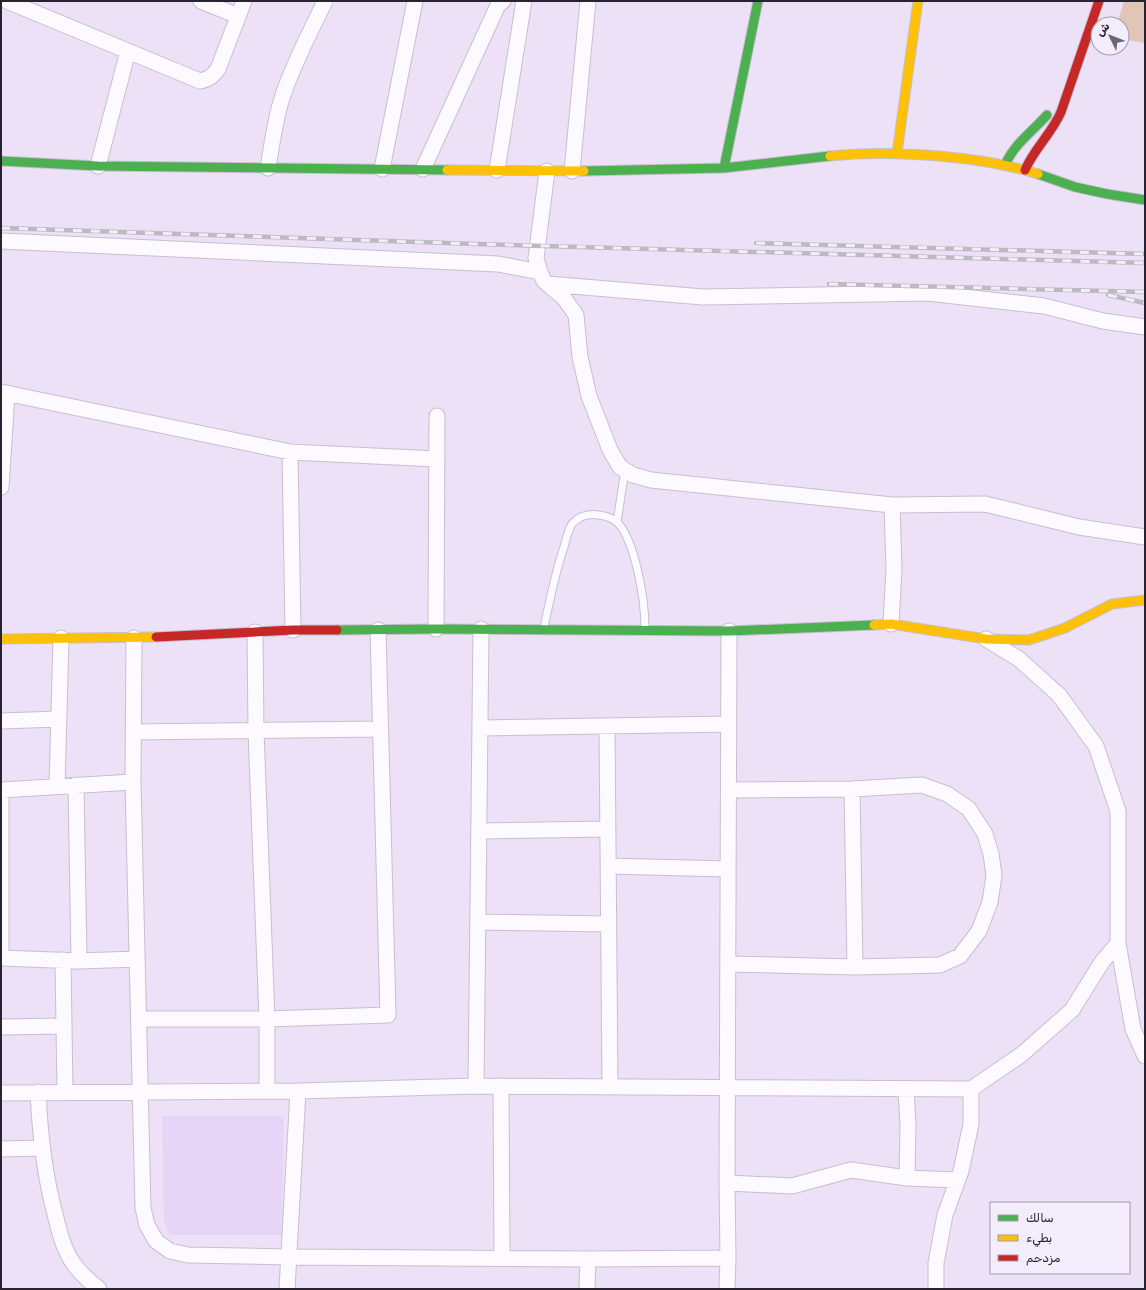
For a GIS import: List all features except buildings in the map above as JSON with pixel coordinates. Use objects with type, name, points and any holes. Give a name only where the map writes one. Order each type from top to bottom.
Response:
[{"type":"street","points":[[7,1],[200,81],[214,75],[218,69],[244,1]]},
{"type":"street","points":[[201,1],[238,16]]},
{"type":"street","points":[[268,168],[274,130],[282,98],[293,70],[325,1]]},
{"type":"street","points":[[382,169],[415,1]]},
{"type":"street","points":[[497,170],[524,1]]},
{"type":"street","points":[[572,171],[588,1]]},
{"type":"street","points":[[724,168],[758,1]]},
{"type":"street","points":[[897,153],[918,1]]},
{"type":"street","points":[[1025,170],[1034,151],[1052,129],[1060,116],[1099,1]]},
{"type":"street","points":[[423,170],[496,2]]},
{"type":"street","points":[[98,166],[128,51]]},
{"type":"street","points":[[1005,165],[1008,156],[1014,148],[1040,123],[1053,105]]},
{"type":"street","points":[[1,161],[98,166],[572,171],[724,168],[843,155],[897,153],[970,159],[1005,165],[1076,187],[1145,200]]},
{"type":"street","points":[[547,171],[536,258],[544,278],[564,298],[576,315],[580,357],[589,396],[610,450],[620,467],[633,475],[651,480],[892,505],[984,504],[1080,527],[1145,537]]},
{"type":"street","points":[[1,241],[498,264],[544,278],[703,297],[928,293],[1044,306],[1103,321],[1145,327]]},
{"type":"street","points":[[1,487],[4,393],[290,452],[437,459]]},
{"type":"street","points":[[436,629],[437,416]]},
{"type":"street","points":[[290,452],[293,630]]},
{"type":"street","points":[[891,624],[894,569],[892,505]]},
{"type":"street","points":[[1,639],[134,638],[293,630],[481,629],[729,631],[891,624],[986,639],[1029,640],[1065,628],[1112,604],[1145,600]]},
{"type":"street","points":[[476,1086],[481,629]]},
{"type":"street","points":[[138,1019],[267,1019],[388,1015],[378,630]]},
{"type":"street","points":[[726,1289],[728,1258],[727,1088],[729,631]]},
{"type":"street","points":[[255,632],[256,730],[267,1019],[267,1090]]},
{"type":"street","points":[[57,786],[61,638]]},
{"type":"street","points":[[134,638],[133,782],[143,1208],[147,1225],[156,1240],[170,1251],[188,1255],[588,1259],[728,1258]]},
{"type":"street","points":[[986,639],[1019,659],[1059,695],[1096,746],[1118,811],[1118,943],[1133,1029],[1145,1056]]},
{"type":"street","points":[[1,721],[58,719]]},
{"type":"street","points":[[480,728],[729,724]]},
{"type":"street","points":[[607,726],[610,1087]]},
{"type":"street","points":[[133,732],[380,729]]},
{"type":"street","points":[[133,782],[1,790],[1,958],[63,960],[137,959]]},
{"type":"street","points":[[76,785],[79,960]]},
{"type":"street","points":[[728,964],[855,967],[940,965],[960,956],[979,931],[990,902],[994,875],[991,854],[985,834],[969,809],[947,794],[922,785],[852,789],[729,790]]},
{"type":"street","points":[[852,789],[855,967]]},
{"type":"street","points":[[479,831],[608,829]]},
{"type":"street","points":[[608,866],[728,869]]},
{"type":"street","points":[[478,922],[608,924]]},
{"type":"street","points":[[1,1092],[298,1091],[476,1086],[971,1089],[1022,1055],[1072,1010],[1102,962],[1118,943]]},
{"type":"street","points":[[63,960],[64,1092]]},
{"type":"street","points":[[1,1027],[64,1026]]},
{"type":"street","points":[[502,1086],[502,1258]]},
{"type":"street","points":[[906,1089],[908,1125],[907,1178]]},
{"type":"street","points":[[936,1289],[936,1263],[945,1215],[961,1171],[971,1124],[971,1089]]},
{"type":"street","points":[[287,1289],[298,1091]]},
{"type":"street","points":[[38,1092],[41,1148],[49,1193],[63,1245],[72,1263],[85,1278],[99,1289]]},
{"type":"street","points":[[1,1149],[41,1148]]},
{"type":"street","points":[[727,1183],[792,1186],[851,1170],[907,1178],[957,1180]]},
{"type":"street","points":[[587,1289],[588,1259]]},
{"type":"lane","points":[[617,522],[625,470]]},
{"type":"lane","points":[[544,630],[554,581],[571,526],[579,517],[592,514],[609,517],[617,522],[626,532],[636,566],[645,607],[646,630]]},
{"type":"shaded area","points":[[1124,1],[1145,1],[1145,43],[1130,40],[1130,16],[1119,16]]},
{"type":"shaded area","points":[[162,1116],[284,1116],[282,1235],[169,1235],[164,1221]]},
{"type":"railway","points":[[1,228],[476,244],[1145,263]]},
{"type":"railway","points":[[756,243],[1145,254]]},
{"type":"railway","points":[[829,284],[1145,292]]},
{"type":"railway","points":[[1108,295],[1145,303]]},
{"type":"traffic: fast","points":[[724,168],[758,1]]},
{"type":"traffic: fast","points":[[1005,165],[1018,144],[1047,115]]},
{"type":"traffic: fast","points":[[584,171],[724,168],[830,156]]},
{"type":"traffic: fast","points":[[1,161],[98,166],[447,170]]},
{"type":"traffic: fast","points":[[1038,174],[1075,187],[1145,200]]},
{"type":"traffic: fast","points":[[337,630],[436,629],[729,631],[874,625]]},
{"type":"traffic: slow","points":[[897,153],[918,1]]},
{"type":"traffic: slow","points":[[830,156],[884,153],[939,156],[989,162],[1038,174]]},
{"type":"traffic: slow","points":[[447,170],[584,171]]},
{"type":"traffic: slow","points":[[874,625],[891,624],[986,639],[1029,640],[1065,628],[1112,604],[1145,600]]},
{"type":"traffic: slow","points":[[1,639],[156,637]]},
{"type":"traffic: jam","points":[[1025,170],[1061,112],[1099,1]]},
{"type":"traffic: jam","points":[[156,637],[293,630],[337,630]]}]
